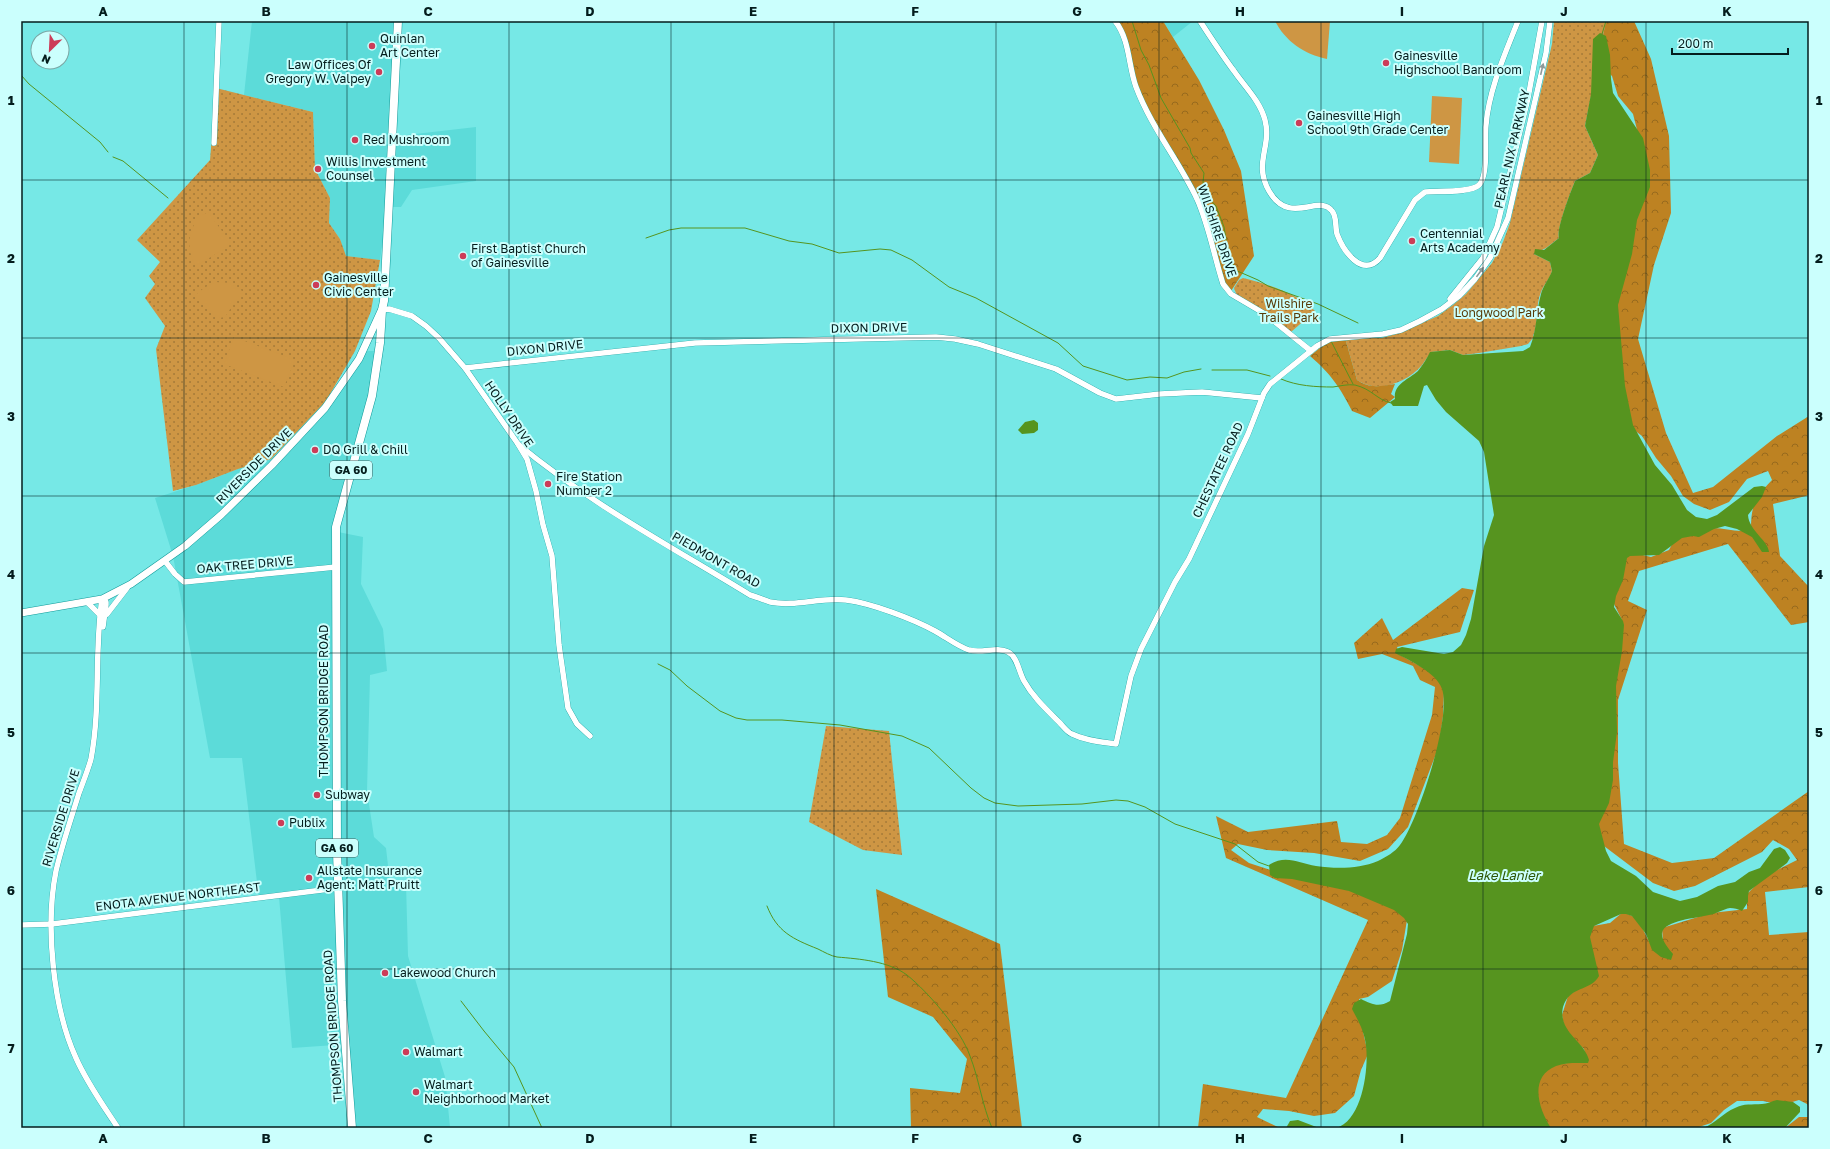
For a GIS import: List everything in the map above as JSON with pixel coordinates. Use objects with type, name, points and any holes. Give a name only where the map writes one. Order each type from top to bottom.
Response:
[{"type":"highway","points":[[382,310],[384,301],[398,21]]},
{"type":"highway","name":"THOMPSON BRIDGE ROAD","points":[[352,1128],[342,1001],[336,816],[336,527],[376,375],[382,310]]},
{"type":"main road","name":"RIVERSIDE DRIVE","points":[[102,599],[131,584],[165,561],[221,515],[272,465],[325,408],[359,358],[382,310]]},
{"type":"main road","points":[[21,613],[102,599]]},
{"type":"street","points":[[214,143],[219,21]]},
{"type":"street","name":"WILSHIRE DRIVE","points":[[1115,21],[1124,36],[1136,88],[1148,113],[1198,201],[1223,284],[1231,294],[1265,314],[1311,351]]},
{"type":"street","points":[[1200,21],[1235,73],[1247,87],[1263,114],[1267,133],[1262,171],[1270,192],[1279,202],[1290,209],[1295,210],[1320,205],[1328,207],[1334,213],[1336,231],[1343,247],[1357,263],[1366,266],[1380,258],[1415,200],[1425,192],[1473,188],[1481,183],[1484,171],[1488,110],[1492,90],[1518,21]]},
{"type":"street","name":"PEARL NIX PARKWAY","points":[[1442,308],[1482,258],[1497,227],[1526,109],[1538,51],[1542,21]]},
{"type":"street","name":"PEARL NIX PARKWAY","points":[[1442,308],[1459,296],[1475,280],[1493,252],[1504,228],[1545,60],[1550,21]]},
{"type":"street","name":"CHESTATEE ROAD","points":[[1018,667],[1023,680],[1044,708],[1071,734],[1086,740],[1116,744],[1131,676],[1139,654],[1188,559],[1248,434],[1262,398],[1272,380],[1330,338],[1372,336],[1401,330],[1442,308]]},
{"type":"street","name":"HOLLY DRIVE","points":[[382,310],[389,309],[419,320],[440,338],[465,368],[527,459],[552,556],[559,645],[568,708],[577,724],[590,736]]},
{"type":"street","name":"DIXON DRIVE","points":[[465,368],[695,343],[936,337],[978,344],[1056,368],[1100,393],[1116,399],[1160,394],[1202,392],[1262,398]]},
{"type":"street","points":[[518,444],[536,458]]},
{"type":"street","points":[[527,459],[536,458]]},
{"type":"street","name":"PIEDMONT ROAD","points":[[536,458],[620,515],[750,595],[770,602],[783,603],[846,600],[862,603],[933,630],[963,648],[978,652],[997,650],[1009,652],[1018,667]]},
{"type":"street","name":"OAK TREE DRIVE","points":[[165,561],[175,574],[184,582],[336,567]]},
{"type":"street","points":[[88,602],[102,618],[131,584]]},
{"type":"street","name":"RIVERSIDE DRIVE","points":[[102,599],[106,602],[106,605],[102,618],[99,645],[95,729],[90,760],[56,871],[52,900],[52,924],[54,970],[62,1019],[75,1056],[86,1077],[118,1128]]},
{"type":"street","name":"ENOTA AVENUE NORTHEAST","points":[[21,925],[52,924],[338,888]]},
{"type":"shaded area","points":[[252,21],[394,21],[389,137],[476,127],[476,181],[412,190],[401,207],[388,207],[380,260],[345,256],[340,239],[329,223],[330,198],[315,169],[313,112],[244,95]]},
{"type":"shaded area","points":[[1163,21],[1193,21],[1173,37]]},
{"type":"shaded area","points":[[359,351],[378,351],[338,532],[363,537],[361,584],[383,629],[387,671],[370,675],[367,791],[374,837],[386,848],[390,883],[406,883],[408,956],[445,1077],[450,1127],[354,1128],[349,1044],[292,1048],[279,897],[259,899],[242,758],[210,758],[173,556],[155,498],[196,485],[238,469],[326,401]]},
{"type":"green space","points":[[1115,21],[1163,21],[1199,80],[1224,130],[1241,171],[1254,256],[1229,294],[1203,217],[1181,167],[1140,99],[1125,39]]},
{"type":"green space","points":[[1275,21],[1330,21],[1327,59],[1311,54],[1296,46],[1279,28]]},
{"type":"green space","name":"Longwood Park","points":[[1554,21],[1606,21],[1585,126],[1598,155],[1590,173],[1575,181],[1567,201],[1560,227],[1559,238],[1546,248],[1534,254],[1550,262],[1552,271],[1539,297],[1536,325],[1533,336],[1544,342],[1533,338],[1528,344],[1521,346],[1463,355],[1450,350],[1431,352],[1416,371],[1400,381],[1382,386],[1373,386],[1357,380],[1345,338],[1382,338],[1399,333],[1438,316],[1466,294],[1492,263],[1503,242],[1510,223],[1552,44]]},
{"type":"green space","points":[[1606,21],[1634,21],[1651,59],[1669,136],[1671,213],[1654,265],[1638,339],[1666,433],[1693,493],[1713,487],[1777,436],[1809,416],[1809,494],[1773,504],[1780,556],[1809,587],[1809,622],[1791,625],[1728,544],[1639,571],[1628,601],[1647,610],[1618,700],[1618,763],[1624,844],[1672,863],[1714,858],[1809,791],[1809,887],[1765,892],[1769,935],[1809,932],[1809,1108],[1807,1104],[1799,1100],[1782,1105],[1763,1101],[1737,1101],[1724,1110],[1711,1123],[1696,1128],[1547,1128],[1536,1114],[1538,1077],[1548,1066],[1586,1060],[1584,1049],[1565,1032],[1562,1015],[1568,996],[1582,986],[1584,939],[1593,926],[1610,923],[1623,912],[1637,918],[1651,945],[1663,943],[1662,928],[1711,913],[1747,909],[1747,894],[1765,876],[1797,860],[1789,849],[1773,840],[1762,852],[1695,886],[1674,891],[1653,883],[1600,843],[1595,826],[1622,620],[1613,602],[1626,551],[1651,557],[1669,550],[1679,531],[1710,528],[1738,531],[1751,529],[1752,514],[1755,502],[1772,480],[1768,471],[1747,479],[1729,502],[1710,510],[1694,504],[1683,496],[1671,476],[1656,458],[1642,436],[1625,423],[1614,334],[1618,285],[1644,157],[1633,114],[1618,96],[1612,76],[1598,63],[1591,94]]},
{"type":"green space","points":[[216,88],[313,112],[315,169],[330,198],[329,223],[340,239],[346,256],[380,260],[371,311],[355,351],[326,401],[271,459],[238,469],[196,485],[173,491],[156,349],[165,326],[145,298],[155,284],[149,276],[160,262],[137,240],[210,160]]},
{"type":"green space","points":[[1432,96],[1462,98],[1459,164],[1429,162]]},
{"type":"green space","points":[[208,212],[230,242],[229,246],[196,266],[190,252],[190,236],[196,222],[201,216]]},
{"type":"green space","name":"Wilshire Trails Park","points":[[1243,278],[1272,286],[1291,294],[1315,311],[1291,332],[1237,296],[1234,288],[1239,280]]},
{"type":"green space","points":[[215,282],[231,283],[242,291],[225,317],[219,318],[194,296]]},
{"type":"green space","points":[[234,337],[295,360],[284,387],[224,364]]},
{"type":"green space","points":[[1345,338],[1357,380],[1371,386],[1395,384],[1391,394],[1395,397],[1370,418],[1352,411],[1334,381],[1310,356],[1326,343]]},
{"type":"green space","points":[[1462,588],[1474,590],[1460,632],[1397,647],[1400,655],[1438,676],[1444,690],[1443,716],[1439,746],[1408,827],[1388,849],[1360,861],[1314,853],[1267,850],[1238,844],[1231,850],[1249,863],[1283,874],[1310,879],[1395,904],[1407,920],[1402,950],[1392,981],[1368,997],[1359,999],[1359,1013],[1368,1054],[1361,1070],[1354,1096],[1335,1113],[1314,1116],[1289,1111],[1263,1109],[1257,1117],[1280,1128],[1198,1128],[1203,1084],[1286,1098],[1368,920],[1226,858],[1216,816],[1248,832],[1337,821],[1341,842],[1367,844],[1387,835],[1400,818],[1432,715],[1435,687],[1420,680],[1413,666],[1382,654],[1358,659],[1354,643],[1382,618],[1393,640]]},
{"type":"green space","points":[[826,726],[889,731],[902,855],[863,850],[809,822]]},
{"type":"green space","points":[[876,889],[1000,944],[1022,1128],[911,1128],[910,1088],[960,1093],[967,1059],[933,1017],[888,997]]},
{"type":"green space","points":[[1799,1117],[1809,1117],[1809,1128],[1785,1128]]},
{"type":"water","name":"Lake Lanier","points":[[1600,33],[1606,36],[1610,55],[1613,93],[1643,138],[1650,170],[1650,187],[1637,220],[1632,254],[1618,305],[1625,386],[1633,425],[1655,465],[1672,485],[1687,510],[1696,517],[1707,519],[1717,515],[1754,487],[1766,487],[1762,497],[1748,515],[1749,521],[1765,543],[1769,552],[1762,552],[1752,537],[1737,529],[1725,526],[1714,529],[1699,537],[1693,536],[1682,538],[1659,555],[1630,556],[1627,558],[1623,580],[1616,596],[1614,607],[1624,625],[1622,651],[1616,686],[1617,732],[1613,762],[1613,780],[1609,803],[1599,824],[1606,851],[1611,861],[1636,876],[1653,892],[1680,901],[1697,897],[1718,886],[1735,882],[1749,872],[1760,868],[1774,849],[1780,847],[1785,850],[1790,858],[1787,863],[1749,891],[1748,902],[1742,911],[1730,908],[1712,914],[1675,922],[1664,929],[1662,936],[1673,954],[1671,960],[1661,957],[1652,950],[1646,934],[1632,916],[1621,914],[1594,926],[1590,937],[1599,976],[1591,984],[1570,995],[1566,1000],[1562,1012],[1565,1025],[1571,1035],[1584,1049],[1589,1060],[1588,1063],[1568,1063],[1556,1066],[1547,1071],[1542,1078],[1538,1094],[1543,1112],[1551,1128],[1336,1128],[1345,1123],[1352,1115],[1358,1105],[1365,1080],[1367,1056],[1365,1041],[1361,1027],[1352,1009],[1354,1003],[1361,999],[1378,1005],[1390,1001],[1407,934],[1408,924],[1404,918],[1394,910],[1349,891],[1292,879],[1275,878],[1270,875],[1269,865],[1281,860],[1292,860],[1331,868],[1347,868],[1371,864],[1387,856],[1398,848],[1416,815],[1432,768],[1438,744],[1444,703],[1442,689],[1435,678],[1429,672],[1395,653],[1396,649],[1402,647],[1444,654],[1453,652],[1461,645],[1471,619],[1484,546],[1494,515],[1484,452],[1479,441],[1446,412],[1436,400],[1427,385],[1424,386],[1418,406],[1393,406],[1390,402],[1395,399],[1396,390],[1399,386],[1418,371],[1430,352],[1450,350],[1463,355],[1523,351],[1530,347],[1534,334],[1541,294],[1552,271],[1550,262],[1534,254],[1535,249],[1544,250],[1559,238],[1560,227],[1567,201],[1575,181],[1590,173],[1598,155],[1585,126],[1591,94],[1593,39]]},
{"type":"water","points":[[1034,420],[1038,423],[1038,430],[1034,433],[1022,434],[1018,430],[1025,422]]},
{"type":"water","points":[[1777,1100],[1793,1102],[1800,1107],[1800,1112],[1785,1128],[1703,1128],[1738,1106],[1764,1104]]},
{"type":"water","points":[[1298,1120],[1319,1128],[1286,1128],[1290,1121]]},
{"type":"waterway","points":[[1132,21],[1141,50],[1149,65],[1161,98],[1190,148],[1191,153],[1204,173],[1203,182],[1206,195],[1216,206],[1224,227],[1227,245],[1235,270],[1268,286],[1318,304],[1358,323]]},
{"type":"waterway","points":[[1602,34],[1606,21]]},
{"type":"waterway","points":[[21,75],[29,84],[100,142],[108,152]]},
{"type":"waterway","points":[[113,157],[123,161],[168,198]]},
{"type":"waterway","points":[[646,238],[669,230],[681,228],[745,228],[789,241],[812,244],[839,253],[880,249],[891,250],[912,260],[949,287],[976,298],[1058,343],[1083,366],[1127,380],[1150,377],[1167,378],[1184,372],[1201,369]]},
{"type":"waterway","points":[[1331,341],[1353,384]]},
{"type":"waterway","points":[[1212,370],[1247,370],[1270,376]]},
{"type":"waterway","points":[[1281,379],[1300,385],[1333,387],[1355,385],[1366,389],[1386,402],[1391,403]]},
{"type":"waterway","points":[[658,664],[670,670],[687,686],[720,711],[736,718],[747,720],[782,720],[840,725],[902,736],[929,748],[971,788],[984,798],[995,803],[1018,806],[1082,804],[1116,800],[1128,801],[1145,807],[1175,824],[1235,844],[1258,862],[1269,866]]},
{"type":"waterway","points":[[767,906],[771,915],[781,928],[787,934],[801,942],[830,955],[883,964],[899,970],[915,982],[934,1001],[952,1023],[966,1046],[992,1128]]},
{"type":"waterway","points":[[461,1001],[514,1067],[542,1128]]},
{"type":"place","name":"Quinlan Art Center","points":[[372,46]]},
{"type":"place","name":"Gainesville Highschool Bandroom","points":[[1386,63]]},
{"type":"place","name":"Law Offices Of Gregory W. Valpey","points":[[379,72]]},
{"type":"place","name":"Gainesville High School 9th Grade Center","points":[[1299,123]]},
{"type":"place","name":"Red Mushroom","points":[[355,140]]},
{"type":"place","name":"Willis Investment Counsel","points":[[318,169]]},
{"type":"place","name":"Centennial Arts Academy","points":[[1412,241]]},
{"type":"place","name":"First Baptist Church of Gainesville","points":[[463,256]]},
{"type":"place","name":"Gainesville Civic Center","points":[[316,285]]},
{"type":"place","name":"DQ Grill & Chill","points":[[315,450]]},
{"type":"place","name":"Fire Station Number 2","points":[[548,484]]},
{"type":"place","name":"Subway","points":[[317,795]]},
{"type":"place","name":"Publix","points":[[281,823]]},
{"type":"place","name":"Allstate Insurance Agent: Matt Pruitt","points":[[309,878]]},
{"type":"place","name":"Lakewood Church","points":[[385,973]]},
{"type":"place","name":"Walmart","points":[[406,1052]]},
{"type":"place","name":"Walmart Neighborhood Market","points":[[416,1092]]}]
